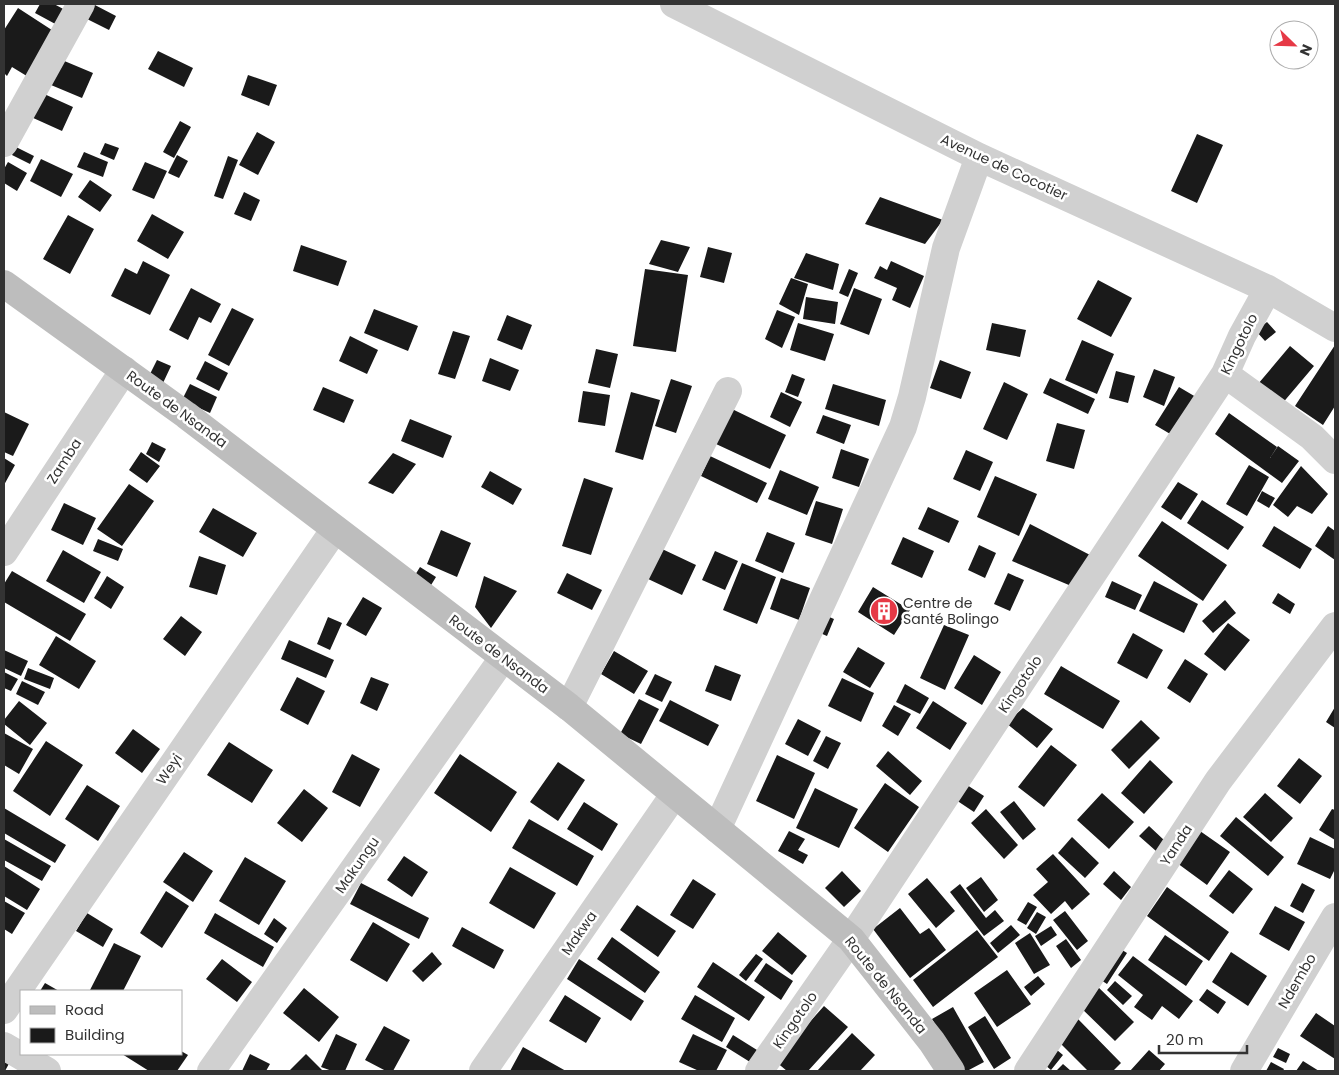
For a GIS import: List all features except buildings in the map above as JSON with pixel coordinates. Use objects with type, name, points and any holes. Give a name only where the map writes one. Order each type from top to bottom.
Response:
[{"type":"street","points":[[4,144],[81,4]]},
{"type":"street","name":"Avenue de Cocotier","points":[[674,4],[979,157],[1268,289],[1335,328]]},
{"type":"street","points":[[717,829],[903,427],[912,397],[946,248],[979,157]]},
{"type":"street","name":"Route de Nsanda","points":[[4,284],[186,415],[569,707],[851,939],[932,1042],[951,1071]]},
{"type":"street","name":"Kingotolo","points":[[759,1071],[851,939],[1225,374],[1242,336],[1268,289]]},
{"type":"street","name":"Zamba","points":[[4,552],[124,370]]},
{"type":"street","points":[[1225,374],[1312,437],[1335,460]]},
{"type":"street","points":[[569,707],[728,391]]},
{"type":"street","name":"Weyi","points":[[4,1010],[335,529]]},
{"type":"street","name":"Yanda","points":[[1028,1071],[1218,781],[1335,626]]},
{"type":"street","name":"Makungu","points":[[210,1071],[503,658]]},
{"type":"street","name":"Makwa","points":[[483,1071],[674,795]]},
{"type":"street","name":"Ndembo","points":[[1244,1071],[1335,917]]},
{"type":"street","points":[[4,1046],[47,1071]]},
{"type":"place","name":"Centre de Santé Bolingo","points":[[884,611]]}]
